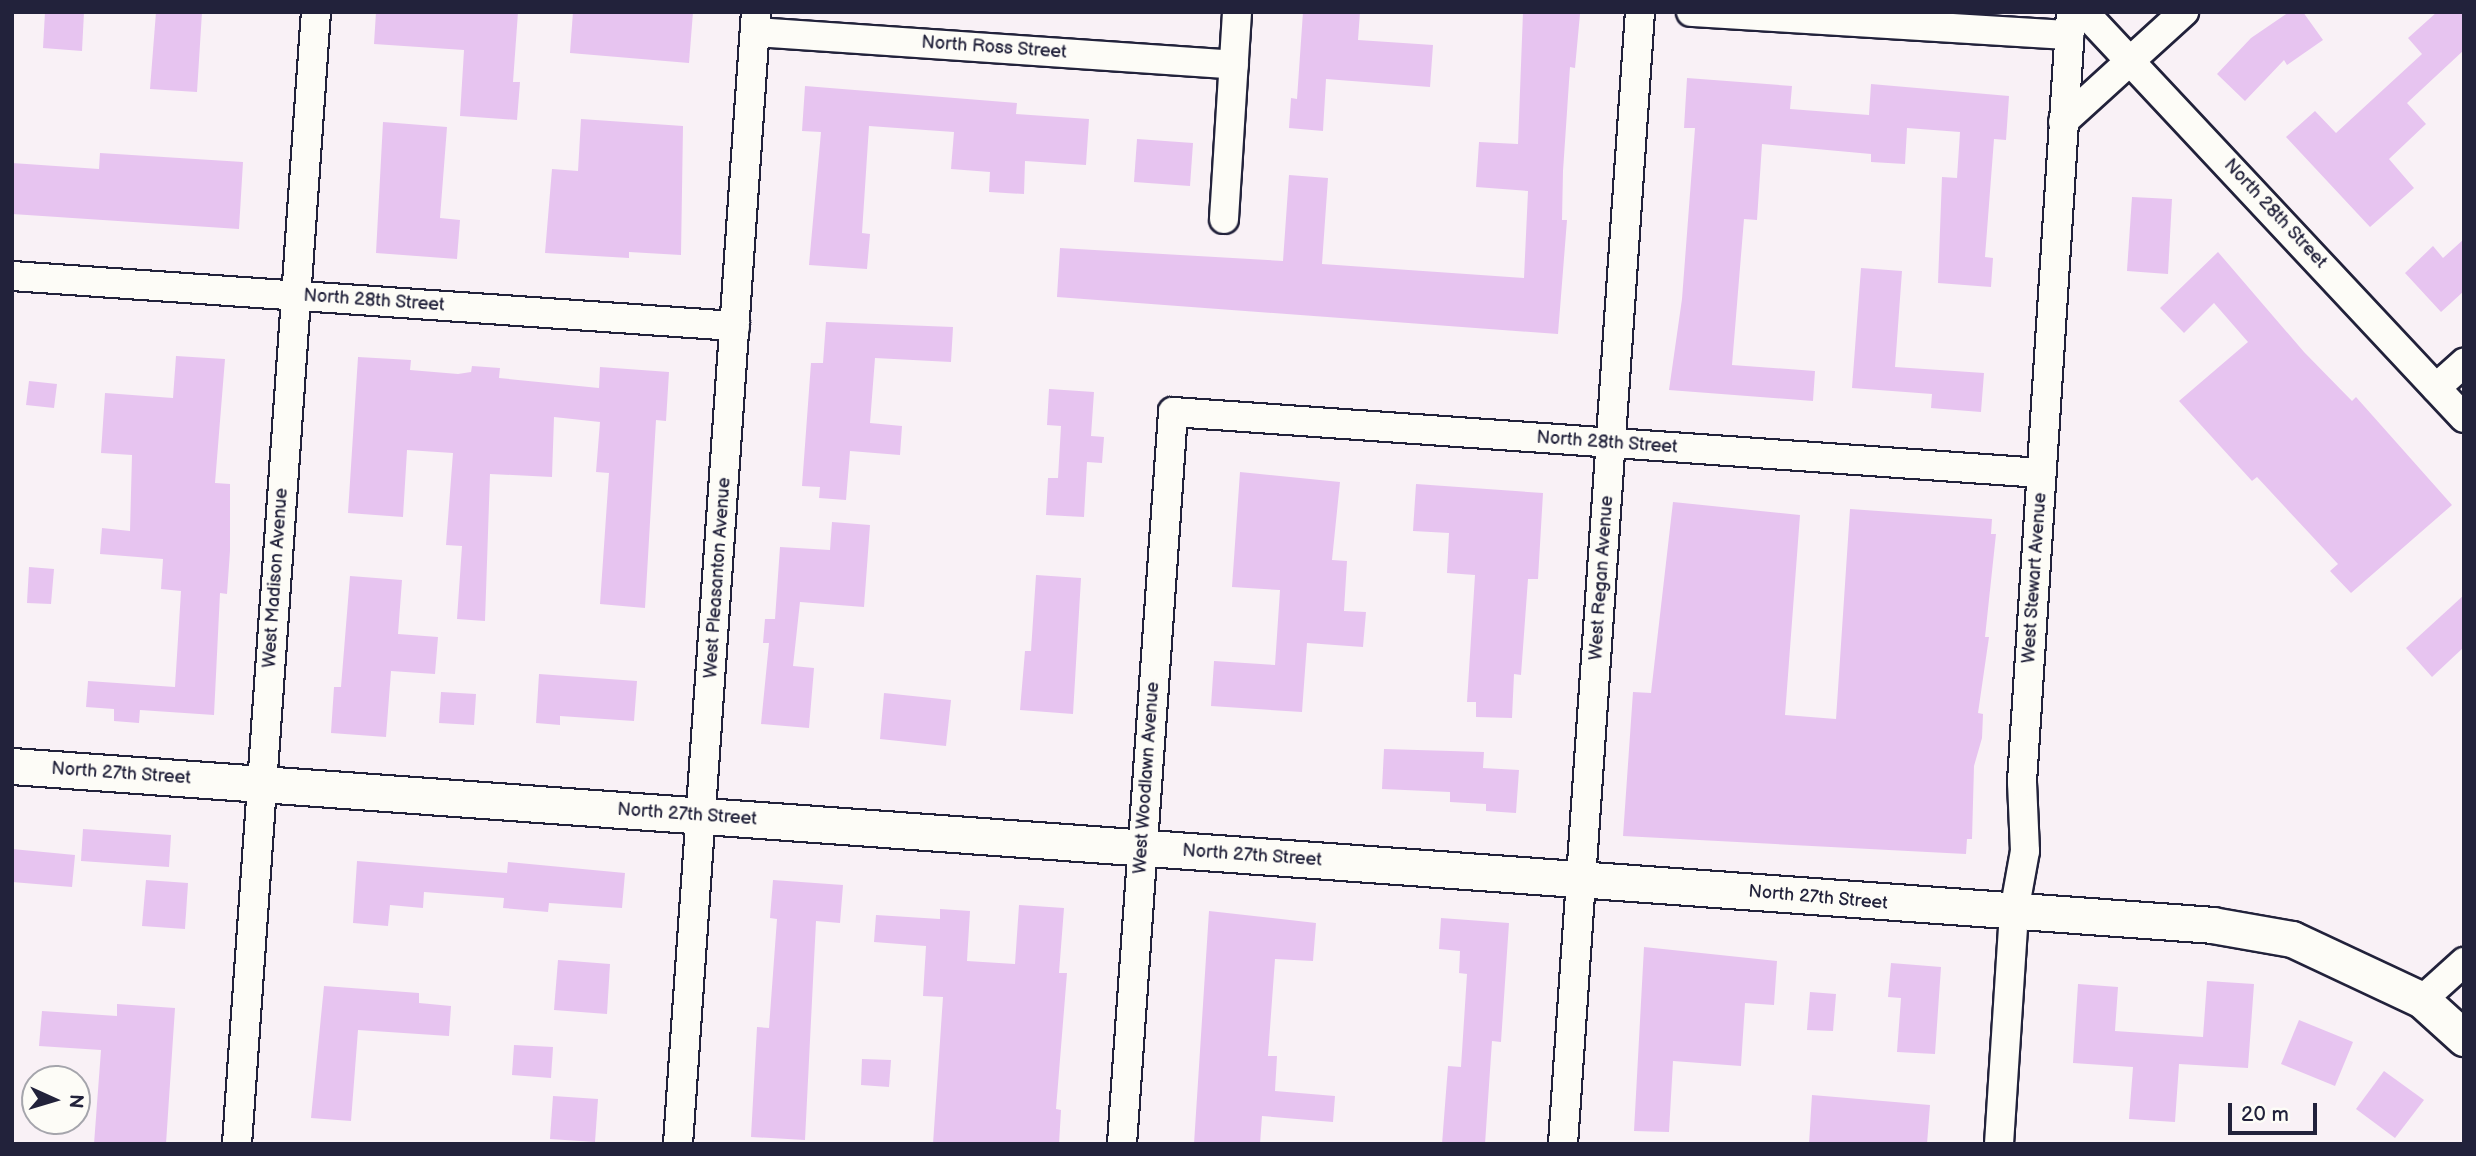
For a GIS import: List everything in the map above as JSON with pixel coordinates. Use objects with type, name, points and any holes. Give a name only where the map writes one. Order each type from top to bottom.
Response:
[{"type":"street","name":"West Madison Avenue","points":[[237,1144],[316,12]]},
{"type":"street","points":[[1224,219],[1237,12]]},
{"type":"street","name":"West Regan Avenue","points":[[1563,1144],[1640,12]]},
{"type":"street","points":[[1690,12],[2074,20]]},
{"type":"street","points":[[2063,122],[2183,12]]},
{"type":"street","name":"North 28th Street","points":[[2074,20],[2132,59],[2464,418]]},
{"type":"street","name":"West Stewart Avenue","points":[[1999,1144],[2014,912],[2025,851],[2022,782],[2063,122],[2074,20]]},
{"type":"street","name":"North Ross Street","points":[[755,22],[1234,65]]},
{"type":"street","name":"West Pleasanton Avenue","points":[[678,1144],[755,22]]},
{"type":"street","name":"North 28th Street","points":[[12,276],[735,326]]},
{"type":"street","points":[[2436,388],[2464,363]]},
{"type":"street","name":"North 28th Street","points":[[1173,412],[2041,473]]},
{"type":"street","name":"West Woodlawn Avenue","points":[[1122,1144],[1173,412]]},
{"type":"street","name":"North 27th Street","points":[[12,766],[2212,925],[2292,939],[2423,1000],[2464,1038]]},
{"type":"street","points":[[2423,1000],[2464,962]]},
{"type":"building","points":[[45,12],[84,12],[82,51],[43,48]]},
{"type":"building","points":[[156,12],[202,12],[197,92],[150,89]]},
{"type":"building","points":[[376,12],[518,12],[513,82],[520,82],[517,120],[460,116],[464,50],[374,44]]},
{"type":"building","points":[[573,12],[693,12],[689,63],[570,53]]},
{"type":"building","points":[[1303,12],[1360,12],[1358,40],[1433,45],[1430,87],[1326,79],[1323,131],[1289,128],[1291,98],[1297,99]]},
{"type":"building","points":[[1523,12],[1580,14],[1575,68],[1570,67],[1562,220],[1567,220],[1558,334],[1057,297],[1060,248],[1283,261],[1289,175],[1328,178],[1322,264],[1524,278],[1528,191],[1476,187],[1479,142],[1518,144]]},
{"type":"building","points":[[2289,12],[2303,12],[2323,40],[2287,65],[2284,60],[2245,101],[2217,74],[2251,38]]},
{"type":"building","points":[[2437,12],[2464,12],[2464,50],[2407,103],[2426,124],[2389,159],[2414,188],[2370,227],[2286,137],[2315,111],[2336,133],[2422,54],[2408,38]]},
{"type":"building","points":[[1687,78],[1792,86],[1790,109],[1869,115],[1871,84],[2009,96],[2006,140],[1994,139],[1985,257],[1993,258],[1991,287],[1938,283],[1942,177],[1957,178],[1960,132],[1907,128],[1905,164],[1871,162],[1871,154],[1762,144],[1757,220],[1744,219],[1732,365],[1815,371],[1813,401],[1669,390],[1682,299],[1695,128],[1684,128]]},
{"type":"building","points":[[805,86],[1017,103],[1016,114],[1089,119],[1086,165],[1025,161],[1024,194],[989,192],[990,172],[951,169],[954,132],[869,126],[862,233],[870,234],[867,269],[809,265],[821,132],[802,131]]},
{"type":"building","points":[[581,119],[683,126],[681,255],[629,252],[629,258],[545,253],[552,169],[578,171]]},
{"type":"building","points":[[383,122],[447,127],[440,218],[460,220],[457,259],[376,253]]},
{"type":"building","points":[[1137,139],[1193,143],[1190,186],[1134,182]]},
{"type":"building","points":[[100,153],[243,162],[239,229],[12,214],[12,163],[99,169]]},
{"type":"building","points":[[2132,197],[2172,199],[2168,274],[2127,271]]},
{"type":"building","points":[[2464,239],[2464,291],[2441,312],[2405,273],[2433,246],[2443,258]]},
{"type":"building","points":[[2218,252],[2304,352],[2352,401],[2356,397],[2452,505],[2351,593],[2330,571],[2338,564],[2257,477],[2252,481],[2179,401],[2248,342],[2214,303],[2184,333],[2160,308]]},
{"type":"building","points":[[1861,268],[1902,271],[1895,367],[1984,373],[1981,412],[1931,408],[1932,394],[1852,388]]},
{"type":"building","points":[[826,322],[953,327],[951,362],[875,358],[870,423],[902,426],[900,455],[850,451],[846,500],[819,498],[820,487],[802,486],[811,363],[823,363]]},
{"type":"building","points":[[176,356],[225,359],[215,483],[230,484],[230,551],[227,594],[220,593],[214,715],[140,710],[139,723],[114,721],[114,709],[86,707],[88,681],[175,687],[181,591],[161,589],[163,559],[100,554],[102,528],[130,531],[132,455],[101,453],[105,393],[173,398]]},
{"type":"building","points":[[358,357],[411,360],[410,370],[458,374],[471,372],[472,366],[500,368],[499,378],[599,388],[600,367],[669,372],[666,421],[656,420],[645,608],[600,604],[609,473],[596,472],[600,422],[554,417],[552,477],[490,474],[485,621],[457,619],[462,546],[446,545],[453,453],[407,450],[403,517],[348,513]]},
{"type":"building","points":[[29,381],[57,384],[54,408],[26,405]]},
{"type":"building","points":[[1049,389],[1094,392],[1091,436],[1104,437],[1102,463],[1087,462],[1084,517],[1046,515],[1048,478],[1058,478],[1061,426],[1047,425]]},
{"type":"building","points":[[1240,472],[1340,482],[1332,560],[1347,561],[1344,611],[1366,612],[1363,647],[1307,643],[1302,712],[1211,706],[1214,661],[1275,665],[1280,590],[1232,587]]},
{"type":"building","points":[[1416,484],[1543,493],[1538,579],[1528,579],[1521,675],[1514,674],[1512,718],[1476,717],[1476,702],[1467,702],[1475,575],[1447,573],[1449,533],[1413,531]]},
{"type":"building","points":[[1673,502],[1800,515],[1785,715],[1836,719],[1850,509],[1992,519],[1991,534],[1996,534],[1985,637],[1989,637],[1978,713],[1983,714],[1982,738],[1974,766],[1972,839],[1967,839],[1966,854],[1623,836],[1633,692],[1651,693]]},
{"type":"building","points":[[832,522],[870,525],[864,607],[800,602],[793,666],[814,668],[809,728],[761,724],[769,643],[763,643],[765,619],[775,619],[780,547],[830,550]]},
{"type":"building","points":[[29,567],[54,569],[51,604],[27,603]]},
{"type":"building","points":[[1036,575],[1081,578],[1073,714],[1020,710],[1025,651],[1031,651]]},
{"type":"building","points":[[350,576],[402,580],[398,634],[438,637],[435,674],[391,671],[386,737],[331,733],[334,687],[341,687]]},
{"type":"building","points":[[2464,595],[2464,647],[2432,677],[2406,648]]},
{"type":"building","points":[[539,674],[637,681],[634,721],[560,716],[560,725],[536,723]]},
{"type":"building","points":[[441,692],[476,694],[474,725],[439,723]]},
{"type":"building","points":[[884,693],[951,700],[946,746],[880,739]]},
{"type":"building","points":[[1384,749],[1484,752],[1483,768],[1519,770],[1516,813],[1486,811],[1486,804],[1450,802],[1450,792],[1382,789]]},
{"type":"building","points":[[83,829],[171,835],[169,867],[81,861]]},
{"type":"building","points":[[12,849],[75,855],[72,887],[12,882]]},
{"type":"building","points":[[357,861],[507,873],[508,862],[625,873],[622,908],[549,903],[548,912],[503,908],[504,898],[424,892],[423,908],[390,905],[388,926],[353,923]]},
{"type":"building","points":[[146,880],[188,883],[185,929],[142,926]]},
{"type":"building","points":[[773,880],[843,885],[840,923],[816,921],[805,1140],[751,1137],[757,1027],[769,1028],[777,919],[770,918]]},
{"type":"building","points":[[1019,905],[1064,908],[1059,973],[1067,973],[1056,1109],[1061,1110],[1059,1144],[933,1144],[943,997],[923,996],[926,946],[874,942],[876,915],[940,919],[940,909],[970,911],[967,961],[1015,964]]},
{"type":"building","points":[[1209,911],[1316,923],[1313,961],[1275,959],[1268,1056],[1277,1056],[1275,1091],[1335,1096],[1333,1122],[1262,1116],[1260,1144],[1194,1144]]},
{"type":"building","points":[[1441,918],[1509,923],[1501,1042],[1492,1041],[1485,1144],[1442,1144],[1448,1066],[1461,1067],[1467,974],[1459,973],[1460,951],[1439,949]]},
{"type":"building","points":[[1644,947],[1777,961],[1774,1005],[1745,1003],[1741,1066],[1673,1061],[1669,1132],[1634,1131]]},
{"type":"building","points":[[558,960],[610,964],[607,1014],[554,1010]]},
{"type":"building","points":[[1891,963],[1941,967],[1935,1054],[1897,1052],[1901,998],[1888,997]]},
{"type":"building","points":[[2207,981],[2254,984],[2248,1068],[2179,1064],[2175,1122],[2129,1119],[2133,1067],[2073,1063],[2078,984],[2118,987],[2115,1031],[2203,1037]]},
{"type":"building","points":[[324,986],[419,993],[419,1003],[451,1006],[449,1036],[358,1030],[351,1121],[311,1118]]},
{"type":"building","points":[[1810,992],[1836,994],[1833,1031],[1807,1030]]},
{"type":"building","points":[[117,1004],[175,1008],[166,1144],[94,1144],[101,1050],[39,1046],[42,1011],[117,1016]]},
{"type":"building","points":[[2299,1020],[2353,1042],[2335,1086],[2281,1064]]},
{"type":"building","points":[[514,1045],[553,1047],[551,1078],[512,1075]]},
{"type":"building","points":[[862,1059],[891,1060],[889,1087],[861,1085]]},
{"type":"building","points":[[2384,1071],[2424,1100],[2395,1138],[2356,1109]]},
{"type":"building","points":[[1812,1095],[1930,1105],[1927,1144],[1809,1144]]},
{"type":"building","points":[[553,1096],[598,1099],[595,1142],[550,1139]]}]
